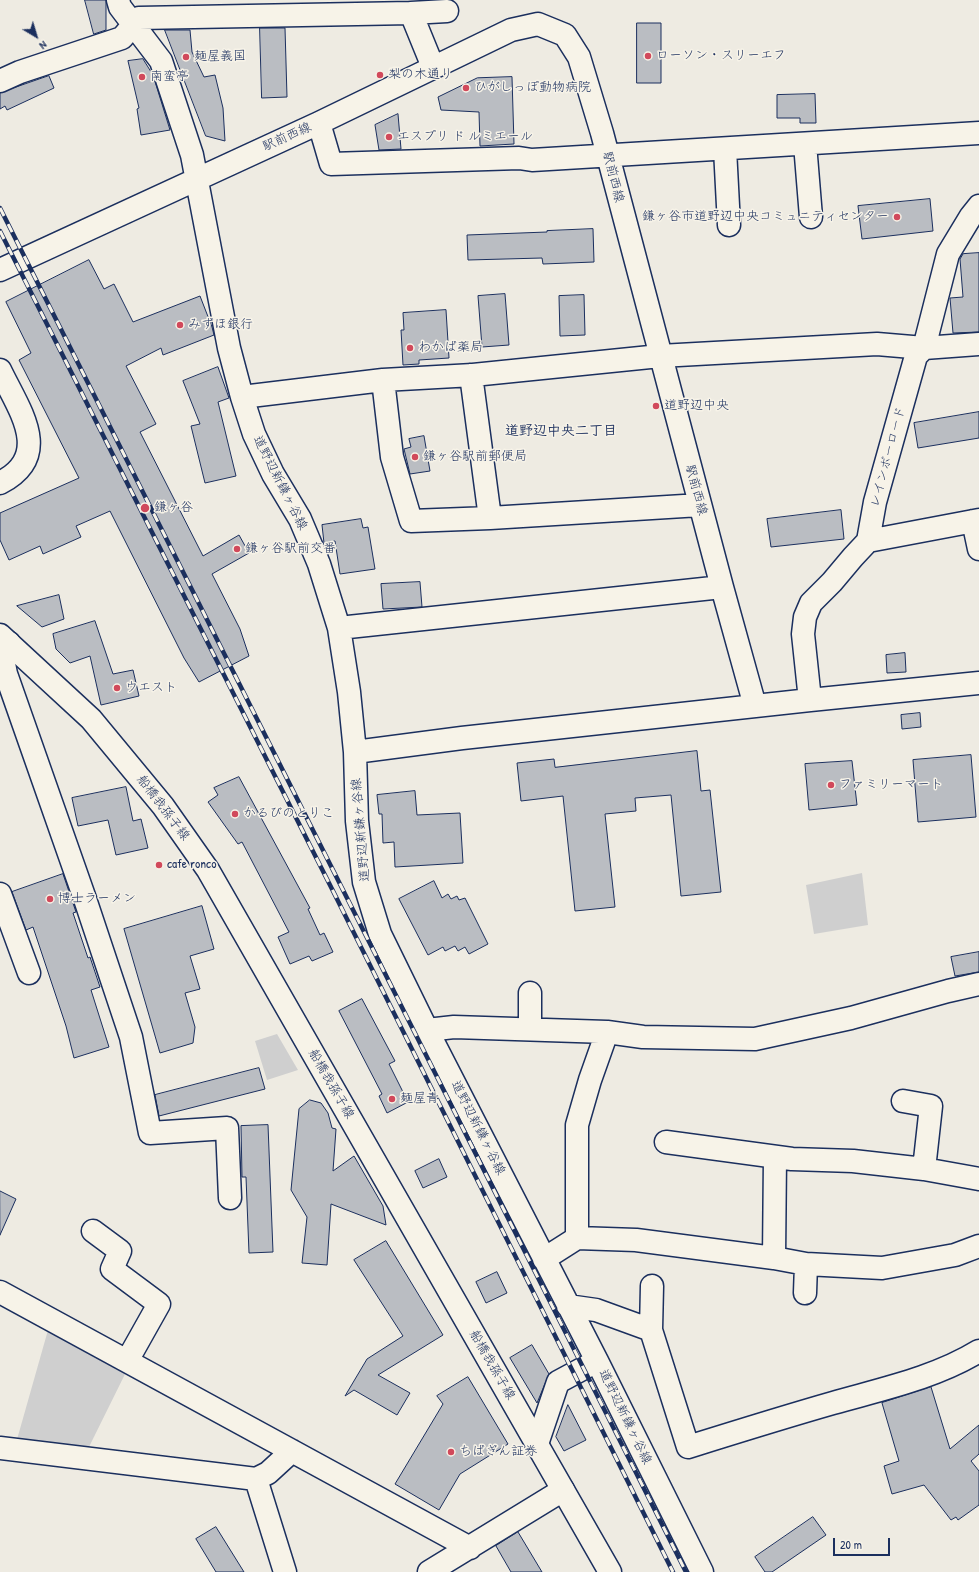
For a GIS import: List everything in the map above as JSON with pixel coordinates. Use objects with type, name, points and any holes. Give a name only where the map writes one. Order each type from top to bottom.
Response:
[{"type":"street","name":"道野辺新鎌ヶ谷線","points":[[118,0],[120,7],[161,61],[192,155],[229,348],[242,397],[254,434],[273,474],[300,519],[319,564],[339,628],[349,692],[355,752],[357,821],[364,882],[380,934],[427,1030],[597,1361],[702,1572]]},
{"type":"street","points":[[0,81],[20,72],[122,38],[139,18],[447,11]]},
{"type":"street","points":[[411,13],[433,67]]},
{"type":"street","name":"駅前西線","points":[[0,270],[320,123],[511,30],[538,24],[565,35],[579,57],[590,90],[722,588],[755,706]]},
{"type":"street","points":[[320,123],[322,164],[518,158],[532,160],[979,133]]},
{"type":"street","points":[[805,144],[811,217]]},
{"type":"street","points":[[725,149],[729,225]]},
{"type":"street","name":"レインボーロード","points":[[868,541],[875,502],[916,356],[924,348],[948,254],[971,216],[979,206]]},
{"type":"street","points":[[242,397],[383,380],[471,376],[660,356],[877,344],[924,348],[979,344]]},
{"type":"street","points":[[0,370],[27,428],[30,440],[29,452],[24,464],[17,473],[0,483]]},
{"type":"street","points":[[471,376],[490,518]]},
{"type":"street","points":[[383,380],[392,457],[411,521],[490,518],[700,505]]},
{"type":"street","points":[[810,700],[804,634],[805,617],[811,603],[832,582],[852,557],[868,541],[976,520],[979,549]]},
{"type":"street","points":[[339,628],[722,588]]},
{"type":"street","points":[[4,639],[4,664],[6,674],[86,899],[131,1037],[150,1133],[227,1128],[230,1198]]},
{"type":"street","name":"船橋我孫子線","points":[[4,639],[91,719],[163,806],[208,870],[610,1572]]},
{"type":"street","points":[[355,752],[462,738],[810,700],[979,684]]},
{"type":"street","points":[[0,894],[29,973]]},
{"type":"street","points":[[427,1030],[454,1027],[607,1032],[643,1037],[755,1038],[851,1018],[979,984]]},
{"type":"street","points":[[530,993],[530,1029]]},
{"type":"street","points":[[577,1238],[577,1125],[590,1080],[607,1032]]},
{"type":"street","points":[[903,1101],[931,1106],[924,1169]]},
{"type":"street","points":[[666,1142],[775,1157],[853,1160],[924,1169],[979,1179]]},
{"type":"street","points":[[774,1258],[775,1157]]},
{"type":"street","points":[[93,1231],[120,1250],[112,1269],[159,1304],[127,1361]]},
{"type":"street","points":[[544,1258],[577,1238],[636,1240],[774,1258],[806,1264],[882,1268],[955,1255],[979,1246]]},
{"type":"street","points":[[805,1293],[806,1264]]},
{"type":"street","points":[[652,1286],[651,1330],[688,1447],[775,1419],[914,1380],[977,1356]]},
{"type":"street","points":[[0,1292],[470,1548]]},
{"type":"street","points":[[568,1306],[596,1310],[651,1330]]},
{"type":"street","points":[[537,1444],[558,1382],[597,1361]]},
{"type":"street","points":[[0,1448],[256,1479],[268,1473],[292,1452]]},
{"type":"street","points":[[256,1479],[286,1572]]},
{"type":"street","points":[[430,1572],[563,1490]]},
{"type":"shaded area","points":[[862,873],[868,925],[814,934],[806,885]]},
{"type":"shaded area","points":[[277,1034],[298,1070],[267,1080],[255,1041]]},
{"type":"shaded area","points":[[50,1323],[129,1366],[87,1451],[16,1443]]},
{"type":"building","points":[[85,0],[106,0],[106,30],[94,34]]},
{"type":"building","points":[[637,23],[661,23],[661,83],[637,83]]},
{"type":"building","points":[[260,28],[285,28],[287,97],[262,98]]},
{"type":"building","points":[[165,30],[190,30],[192,52],[204,77],[215,75],[223,108],[225,141],[206,136]]},
{"type":"building","points":[[143,59],[153,75],[170,130],[141,135],[137,109],[139,108],[128,61]]},
{"type":"building","points":[[49,76],[54,88],[7,110],[5,106],[0,109],[0,93]]},
{"type":"building","points":[[512,77],[514,144],[480,146],[479,112],[441,110],[438,97],[477,78]]},
{"type":"building","points":[[815,94],[816,123],[800,123],[800,118],[777,118],[777,95]]},
{"type":"building","name":"エスプリ ド ルミエール","points":[[398,114],[401,149],[379,150],[375,125]]},
{"type":"building","points":[[930,199],[933,231],[862,239],[858,206]]},
{"type":"building","points":[[593,229],[594,262],[543,264],[542,258],[468,260],[467,235]]},
{"type":"building","points":[[979,253],[979,332],[953,333],[950,298],[963,297],[960,259],[963,254]]},
{"type":"building","name":"鎌ヶ谷","points":[[89,260],[104,289],[114,284],[133,322],[200,296],[212,327],[214,335],[163,355],[161,348],[126,366],[156,424],[140,432],[203,556],[239,535],[249,553],[212,574],[240,629],[249,656],[199,682],[184,658],[110,511],[76,526],[81,537],[43,554],[40,546],[9,560],[0,540],[0,513],[79,478],[19,360],[31,353],[6,302]]},
{"type":"building","points":[[505,294],[509,345],[482,347],[478,296]]},
{"type":"building","points":[[584,295],[585,335],[560,336],[559,296]]},
{"type":"building","points":[[446,310],[449,358],[419,360],[419,364],[403,365],[401,330],[404,330],[403,313]]},
{"type":"building","points":[[218,367],[229,398],[218,402],[236,476],[205,483],[191,426],[200,424],[183,381]]},
{"type":"building","points":[[979,412],[979,438],[918,448],[914,423]]},
{"type":"building","points":[[424,436],[430,471],[410,474],[404,449],[411,447],[409,439]]},
{"type":"building","points":[[841,510],[844,539],[771,547],[767,519]]},
{"type":"building","points":[[361,519],[363,528],[368,527],[375,569],[340,574],[335,541],[324,543],[322,525]]},
{"type":"building","points":[[420,582],[422,607],[383,609],[381,584]]},
{"type":"building","points":[[59,595],[64,619],[42,627],[17,606]]},
{"type":"building","points":[[95,621],[113,674],[133,670],[139,696],[101,705],[90,656],[70,663],[56,649],[53,634]]},
{"type":"building","points":[[905,653],[906,672],[887,673],[886,655]]},
{"type":"building","points":[[920,713],[921,727],[902,729],[901,715]]},
{"type":"building","points":[[697,751],[701,791],[710,790],[721,892],[681,896],[671,795],[635,798],[636,811],[605,814],[615,907],[575,911],[563,796],[521,801],[517,763],[554,759],[555,767]]},
{"type":"building","points":[[971,755],[976,817],[918,822],[913,760]]},
{"type":"building","name":"ファミリーマート","points":[[852,761],[857,805],[809,810],[805,764]]},
{"type":"building","points":[[239,777],[310,908],[308,909],[320,935],[324,933],[333,952],[312,961],[309,956],[290,964],[278,937],[289,932],[242,842],[238,844],[208,802],[218,795],[214,788]]},
{"type":"building","points":[[126,787],[133,821],[141,819],[148,848],[116,855],[108,820],[78,826],[72,798]]},
{"type":"building","points":[[415,791],[417,815],[460,813],[463,863],[395,867],[394,842],[383,843],[382,814],[379,814],[377,795]]},
{"type":"building","points":[[63,874],[76,912],[73,913],[88,958],[90,957],[100,987],[91,990],[109,1047],[74,1058],[66,1026],[33,927],[26,930],[12,892]]},
{"type":"building","points":[[434,881],[442,898],[448,894],[451,899],[457,896],[459,900],[465,898],[488,944],[469,954],[465,947],[458,951],[455,946],[445,951],[443,947],[428,955],[399,899]]},
{"type":"building","points":[[202,906],[214,949],[190,956],[200,989],[185,993],[195,1027],[193,1043],[160,1053],[124,929]]},
{"type":"building","points":[[979,952],[979,972],[955,976],[951,957]]},
{"type":"building","points":[[362,999],[395,1061],[389,1064],[408,1102],[387,1113],[379,1096],[382,1094],[339,1011]]},
{"type":"building","points":[[259,1068],[265,1089],[159,1116],[155,1095]]},
{"type":"building","points":[[310,1100],[321,1103],[328,1113],[332,1128],[336,1129],[333,1171],[354,1156],[383,1206],[386,1225],[331,1204],[327,1265],[302,1263],[307,1217],[291,1190],[299,1109]]},
{"type":"building","points":[[268,1125],[273,1252],[249,1253],[246,1177],[242,1177],[241,1126]]},
{"type":"building","points":[[439,1159],[447,1177],[423,1188],[415,1171]]},
{"type":"building","points":[[0,1191],[16,1199],[0,1235]]},
{"type":"building","points":[[386,1241],[443,1335],[378,1375],[410,1393],[397,1415],[354,1390],[345,1396],[367,1359],[403,1336],[354,1260]]},
{"type":"building","points":[[497,1272],[507,1293],[486,1303],[476,1282]]},
{"type":"building","points":[[532,1345],[549,1374],[537,1403],[510,1358]]},
{"type":"building","points":[[468,1377],[508,1444],[460,1474],[439,1510],[395,1484],[443,1404],[437,1396]]},
{"type":"building","points":[[931,1387],[950,1449],[979,1425],[979,1454],[971,1461],[979,1471],[979,1505],[958,1520],[956,1517],[951,1520],[924,1485],[892,1494],[884,1466],[899,1461],[882,1403]]},
{"type":"building","points":[[568,1405],[586,1440],[564,1451],[556,1437]]},
{"type":"building","points":[[813,1517],[826,1535],[772,1572],[765,1572],[755,1557]]},
{"type":"building","points":[[216,1527],[244,1572],[216,1572],[196,1539]]},
{"type":"building","points":[[518,1532],[542,1572],[511,1572],[496,1546]]},
{"type":"railway","points":[[0,208],[686,1572]]},
{"type":"railway","points":[[0,231],[332,889],[673,1572]]},
{"type":"place","name":"ローソン・スリーエフ","points":[[648,56]]},
{"type":"place","name":"麺屋義国","points":[[186,57]]},
{"type":"place","name":"梨の木通り","points":[[380,75]]},
{"type":"place","name":"南蛮亭","points":[[142,77]]},
{"type":"place","name":"ひがしっぽ動物病院","points":[[466,88]]},
{"type":"place","name":"エスプリ ド ルミエール","points":[[389,137]]},
{"type":"place","name":"鎌ヶ谷市道野辺中央コミュニティセンター","points":[[897,217]]},
{"type":"place","name":"みずほ銀行","points":[[180,325]]},
{"type":"place","name":"わかば薬局","points":[[410,348]]},
{"type":"place","name":"道野辺中央","points":[[656,406]]},
{"type":"place","name":"鎌ヶ谷駅前郵便局","points":[[415,457]]},
{"type":"place","name":"鎌ヶ谷","points":[[145,508]]},
{"type":"place","name":"鎌ヶ谷駅前交番","points":[[237,549]]},
{"type":"place","name":"ウエスト","points":[[117,688]]},
{"type":"place","name":"ファミリーマート","points":[[831,785]]},
{"type":"place","name":"かるびのとりこ","points":[[235,814]]},
{"type":"place","name":"cafe ronco","points":[[159,865]]},
{"type":"place","name":"博士ラーメン","points":[[50,899]]},
{"type":"place","name":"麺屋青","points":[[392,1099]]},
{"type":"place","name":"ちばぎん証券","points":[[451,1452]]},
{"type":"district","name":"道野辺中央二丁目","points":[[561,431]]}]
